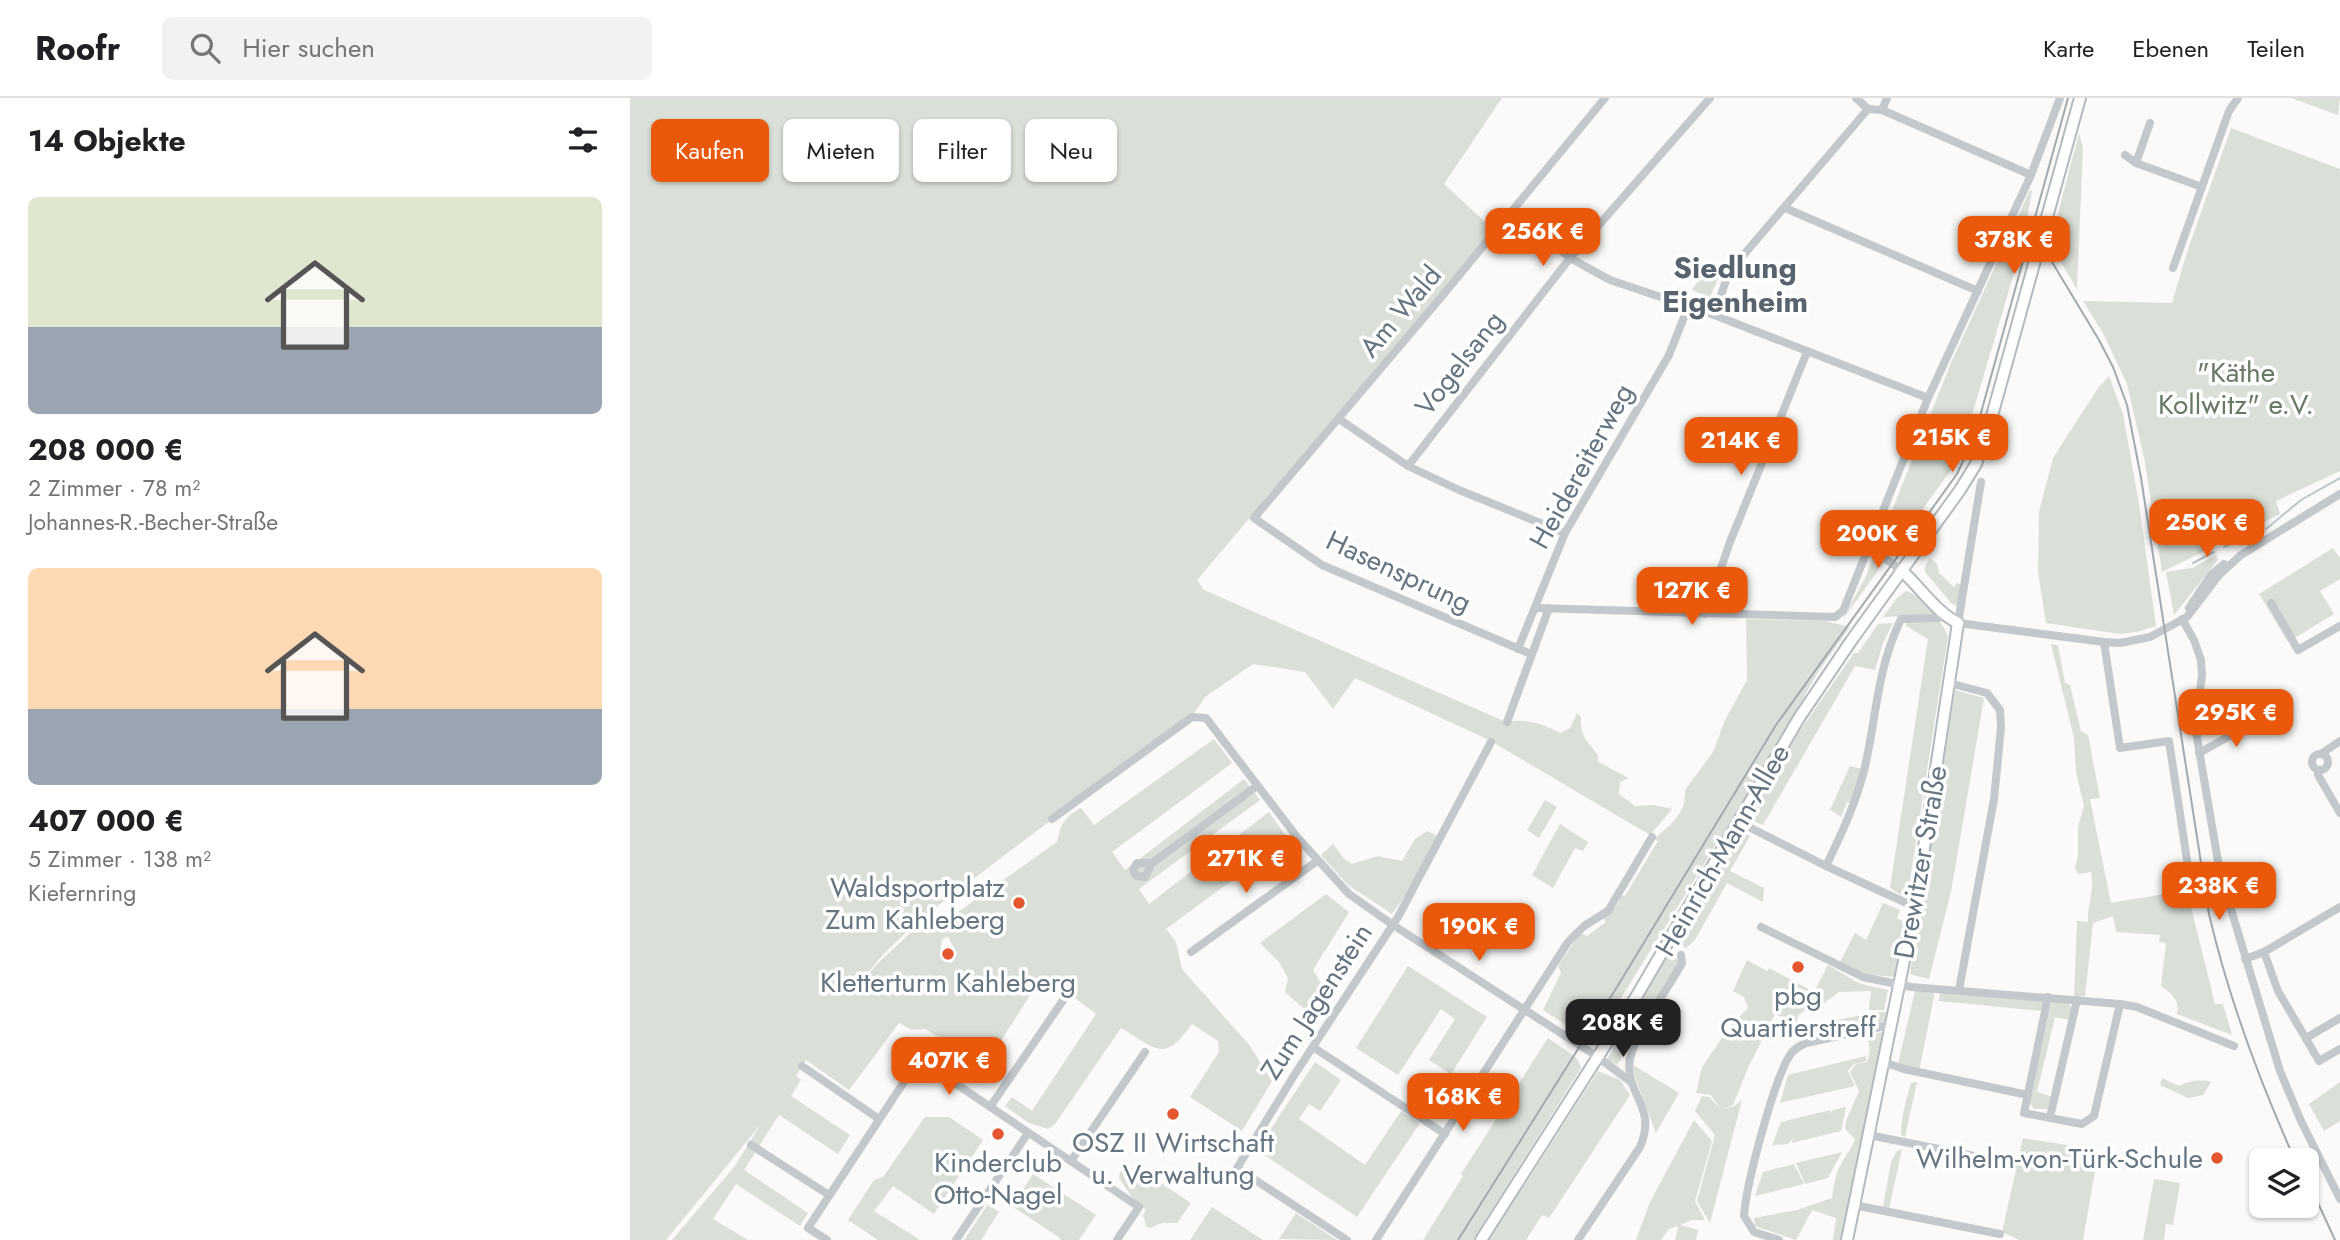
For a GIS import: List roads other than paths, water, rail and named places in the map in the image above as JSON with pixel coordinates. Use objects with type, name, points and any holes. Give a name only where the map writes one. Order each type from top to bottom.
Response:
[{"type":"main road","name":"Heinrich-Mann-Allee","points":[[1481,1240],[1670,942],[1810,702],[1968,478],[1983,444],[2080,98]]},
{"type":"main road","points":[[1902,571],[1943,614],[1958,623]]},
{"type":"main road","name":"Drewitzer Straße","points":[[1847,1240],[1915,907],[1958,623]]},
{"type":"street","name":"Am Wald","points":[[1254,518],[1605,98]]},
{"type":"street","name":"Vogelsang","points":[[1408,466],[1570,258],[1710,98]]},
{"type":"street","points":[[1856,98],[1868,109],[1882,110],[2031,174]]},
{"type":"street","points":[[1882,110],[1887,98]]},
{"type":"street","points":[[1536,608],[1835,617],[1843,611],[1928,398],[2031,174],[2060,98]]},
{"type":"street","points":[[2173,268],[2229,111],[2238,98]]},
{"type":"street","points":[[1714,315],[1729,272],[1868,109]]},
{"type":"street","points":[[2136,163],[2150,123]]},
{"type":"street","points":[[2125,155],[2136,163],[2202,187]]},
{"type":"street","points":[[1785,208],[1978,291]]},
{"type":"street","points":[[1513,210],[1570,258],[1610,280],[1714,315],[1928,398]]},
{"type":"street","name":"Heidereiterweg","points":[[1518,649],[1565,533],[1669,355],[1688,307]]},
{"type":"street","points":[[1705,614],[1730,542],[1807,352]]},
{"type":"street","points":[[1339,419],[1408,466],[1565,533]]},
{"type":"street","name":"Drewitzer Straße","points":[[1958,623],[1981,482]]},
{"type":"street","points":[[1958,623],[2104,642],[2120,643],[2150,637],[2192,612],[2219,575],[2241,555],[2340,494]]},
{"type":"street","name":"Hasensprung","points":[[1254,518],[1322,565],[1531,654]]},
{"type":"street","points":[[1870,547],[1902,571]]},
{"type":"street","points":[[2271,603],[2298,650],[2340,626]]},
{"type":"street","points":[[1507,722],[1549,608]]},
{"type":"street","points":[[1826,866],[1854,805],[1864,769],[1880,675],[1889,645],[1901,619],[1939,618],[1943,614]]},
{"type":"street","points":[[2182,619],[2201,660],[2202,676],[2195,726],[2220,873],[2280,1071],[2301,1121],[2340,1198]]},
{"type":"street","points":[[2104,642],[2119,748],[2169,741],[2192,893]]},
{"type":"street","points":[[1949,683],[1987,694],[2000,710],[2001,730],[1994,799],[1959,990]]},
{"type":"street","points":[[1052,819],[1192,717],[1206,718],[1317,861],[1349,894],[1598,1057],[1630,1082],[1641,1100],[1646,1134],[1578,1240]]},
{"type":"street","points":[[2199,753],[2260,719]]},
{"type":"street","points":[[2340,741],[2314,756],[2312,760],[2340,813]]},
{"type":"street","name":"Zum Jagenstein","points":[[1347,1240],[1237,1168],[1393,925],[1492,742]]},
{"type":"street","points":[[1152,863],[1257,786]]},
{"type":"street","points":[[1739,822],[1915,907]]},
{"type":"street","points":[[1376,1240],[1568,942],[1584,926],[1608,911],[1652,837]]},
{"type":"street","points":[[1191,952],[1317,861]]},
{"type":"street","points":[[2245,959],[2264,952],[2340,907]]},
{"type":"street","points":[[1761,927],[1859,976],[1899,985],[2120,1003],[2137,1007],[2234,1046]]},
{"type":"street","points":[[2264,952],[2278,991],[2319,1061],[2340,1049]]},
{"type":"street","points":[[1630,1082],[1630,1059],[1682,963],[1681,955]]},
{"type":"street","points":[[990,1107],[1066,996]]},
{"type":"street","points":[[2048,997],[2024,1113],[2082,1124],[2094,1116],[2120,1003]]},
{"type":"street","points":[[2050,1117],[2077,1000]]},
{"type":"street","points":[[2306,1038],[2340,1018]]},
{"type":"street","points":[[1779,1240],[1754,1232],[1744,1216],[1765,1124],[1786,1064],[1794,1049],[1806,1043],[1890,1026]]},
{"type":"street","points":[[1313,1047],[1444,1134]]},
{"type":"street","points":[[1071,1161],[1145,1052]]},
{"type":"street","points":[[827,1240],[808,1228],[919,1059],[1139,1207],[1117,1240]]},
{"type":"street","points":[[1883,1062],[1904,1069],[2028,1095]]},
{"type":"street","points":[[803,1066],[879,1119]]},
{"type":"street","points":[[956,1240],[1028,1133]]},
{"type":"street","points":[[1869,1135],[2014,1164]]},
{"type":"street","points":[[751,1145],[829,1195]]},
{"type":"street","points":[[1854,1205],[2000,1234]]},
{"type":"waterway","points":[[2266,529],[2301,500],[2340,478]]},
{"type":"waterway","points":[[2224,547],[2247,537]]},
{"type":"waterway","points":[[2193,563],[2214,552]]},
{"type":"tram line","points":[[1458,1240],[1617,987],[1776,725],[1957,474],[1974,438],[2068,98]]},
{"type":"tram line","points":[[2037,217],[2046,252],[2099,340],[2113,367],[2127,405],[2141,478],[2209,914],[2246,1039],[2290,1148]]},
{"type":"tram line","points":[[2319,1205],[2335,1240]]},
{"type":"place","name":"Waldsportplatz Zum Kahleberg","points":[[1019,903]]},
{"type":"place","name":"Kletterturm Kahleberg","points":[[948,954]]},
{"type":"place","name":"pbg Quartierstreff","points":[[1798,967]]},
{"type":"place","name":"OSZ II Wirtschaft u. Verwaltung","points":[[1173,1114]]},
{"type":"place","name":"Kinderclub Otto-Nagel","points":[[998,1134]]},
{"type":"place","name":"Wilhelm-von-Türk-Schule","points":[[2217,1158]]},
{"type":"district","name":"Siedlung Eigenheim","points":[[1735,285]]},
{"type":"park label","name":"\"Käthe Kollwitz\" e.V.","points":[[2236,388]]}]
